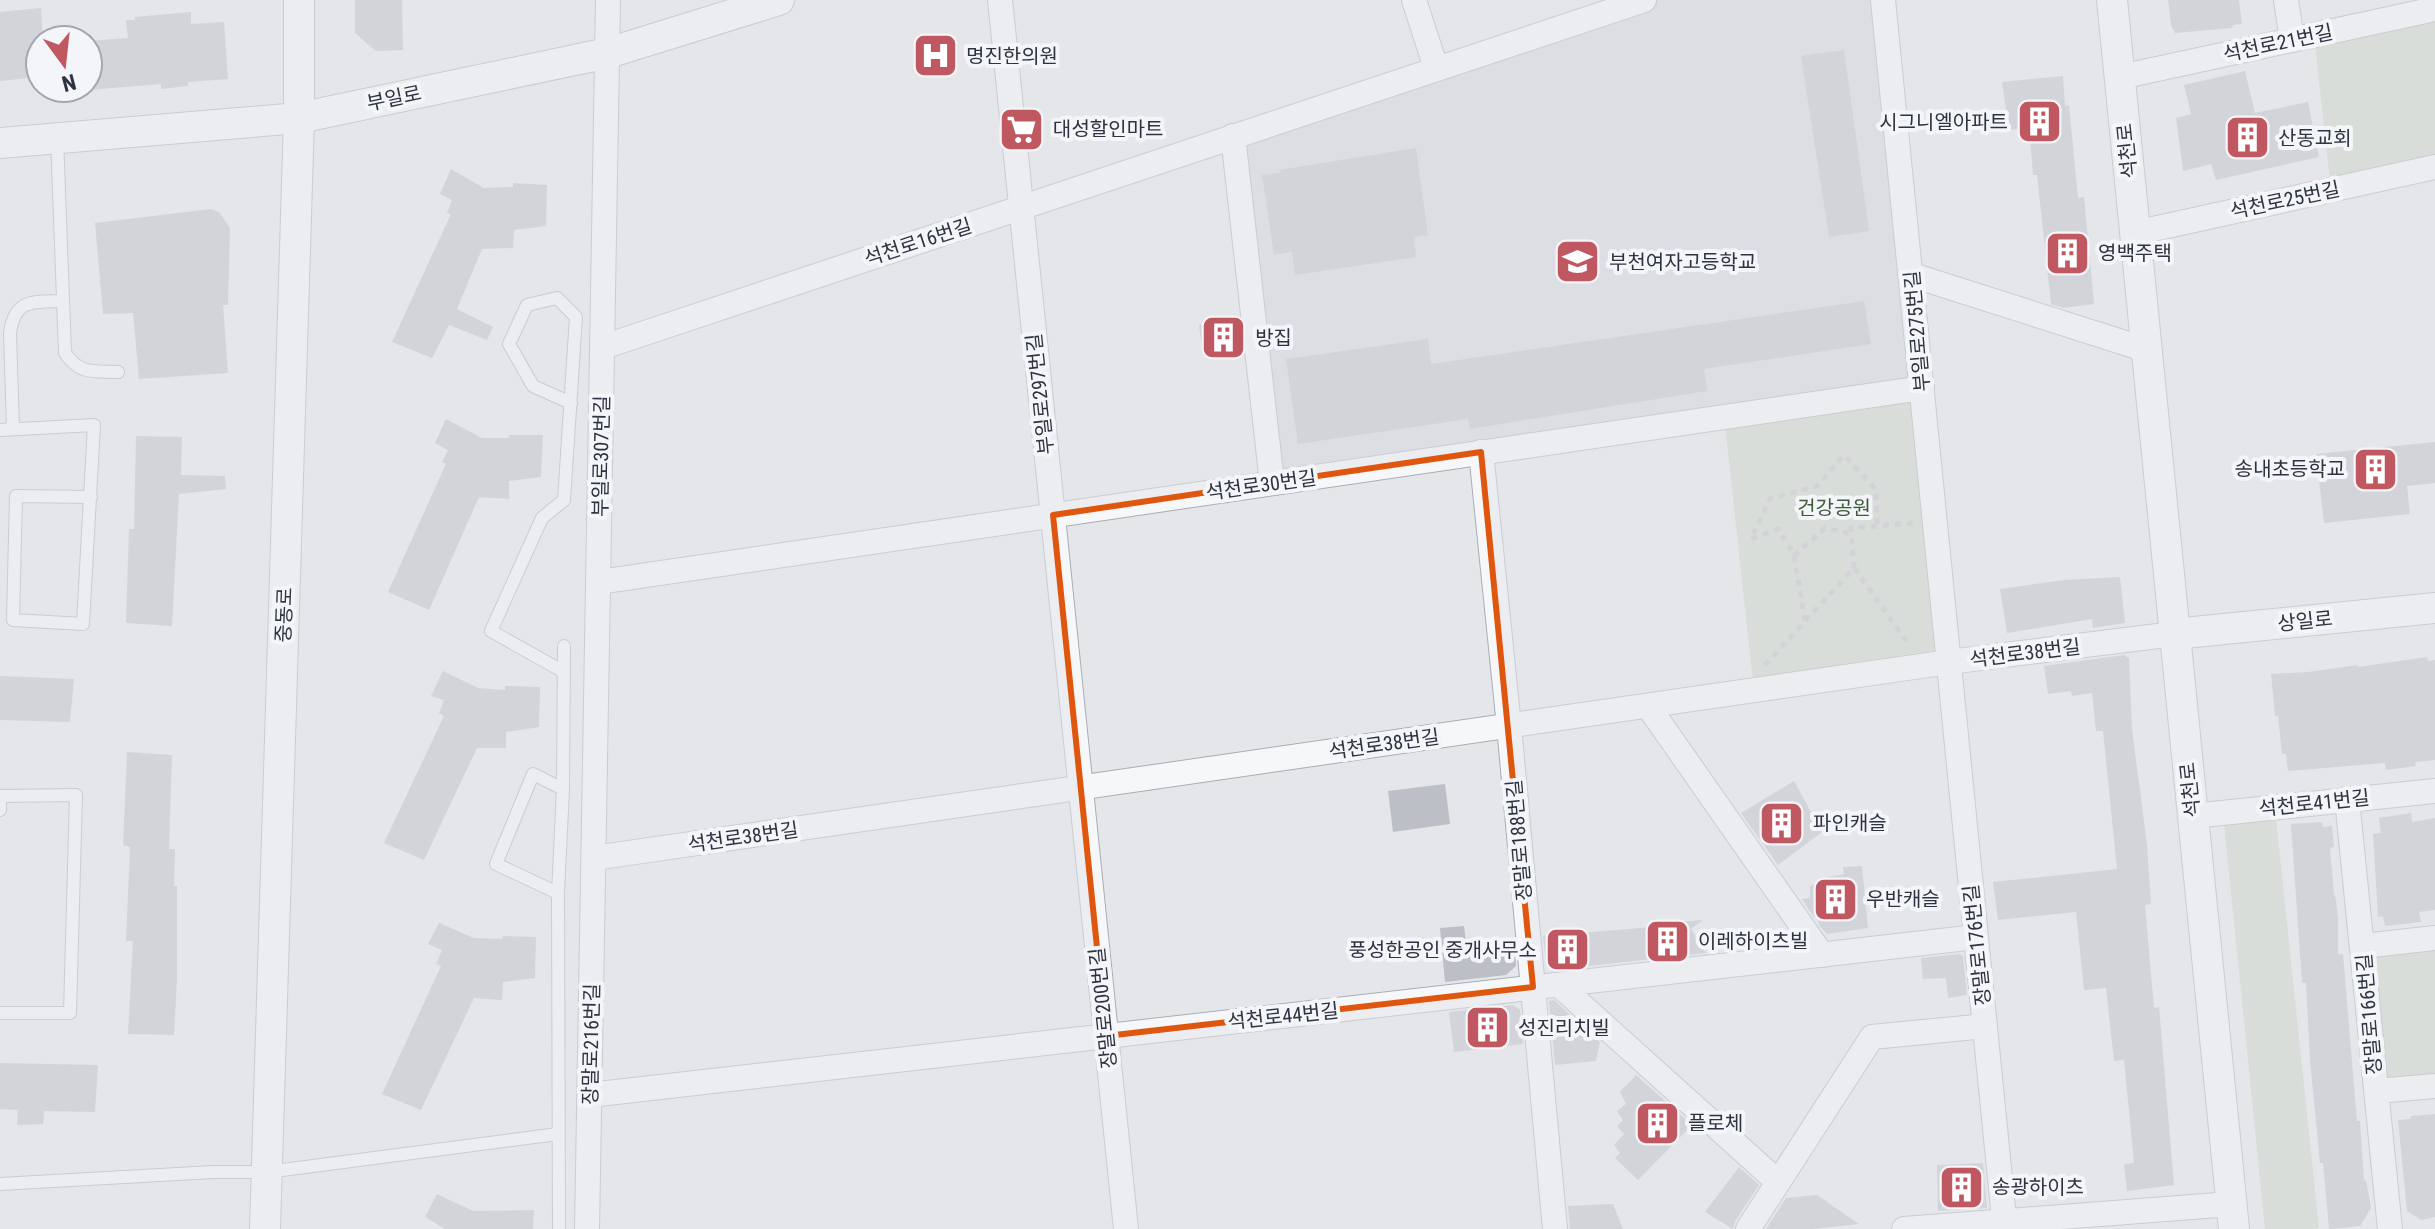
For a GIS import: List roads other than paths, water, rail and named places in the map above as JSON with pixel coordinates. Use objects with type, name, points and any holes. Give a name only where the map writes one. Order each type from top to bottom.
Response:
[{"type":"street","name":"중동로","points":[[265,1229],[299,118],[299,0]]},
{"type":"street","name":"부일로307번길","points":[[594,858],[608,0]]},
{"type":"street","name":"부일로","points":[[0,143],[299,118],[608,53],[779,0]]},
{"type":"street","name":"부일로297번길","points":[[1000,0],[1081,788]]},
{"type":"street","points":[[1414,0],[1436,68]]},
{"type":"street","name":"석천로16번길","points":[[603,347],[1644,0]]},
{"type":"street","name":"부일로275번길","points":[[1883,0],[1949,662]]},
{"type":"street","name":"석천로","points":[[2112,0],[2233,1216]]},
{"type":"street","points":[[2286,0],[2292,40]]},
{"type":"street","name":"석천로21번길","points":[[2120,77],[2435,9]]},
{"type":"street","points":[[1233,136],[1272,483]]},
{"type":"street","name":"석천로25번길","points":[[2135,233],[2435,167]]},
{"type":"street","points":[[1912,275],[2147,350]]},
{"type":"street","name":"석천로30번길","points":[[599,582],[1922,388]]},
{"type":"street","name":"장말로188번길","points":[[1481,452],[1555,1229]]},
{"type":"street","name":"상일로","points":[[2174,634],[2435,608]]},
{"type":"street","name":"석천로38번길","points":[[594,858],[1949,662],[2174,634]]},
{"type":"street","name":"장말로176번길","points":[[1949,662],[2004,1225]]},
{"type":"street","points":[[1648,706],[1822,955]]},
{"type":"street","name":"장말로200번길","points":[[1081,788],[1126,1229]]},
{"type":"street","name":"석천로41번길","points":[[2193,816],[2435,791]]},
{"type":"street","name":"장말로166번길","points":[[2347,799],[2390,1229]]},
{"type":"street","name":"장말로216번길","points":[[587,1229],[594,858]]},
{"type":"street","name":"석천로44번길","points":[[590,1095],[1976,937]]},
{"type":"street","points":[[2363,946],[2435,938]]},
{"type":"street","points":[[1559,985],[1778,1182]]},
{"type":"street","points":[[1748,1229],[1872,1037],[1985,1026]]},
{"type":"street","points":[[2377,1091],[2435,1086]]},
{"type":"street","points":[[1904,1229],[2233,1216]]},
{"type":"lane","points":[[57,137],[65,353],[72,364],[85,371],[118,372]]},
{"type":"lane","points":[[564,672],[491,631],[542,518],[564,500],[571,403],[576,317],[557,298],[527,305],[509,344],[533,386],[571,403]]},
{"type":"lane","points":[[63,301],[30,302],[19,308],[12,320],[6,430],[94,425],[91,497],[83,624],[13,620],[16,496],[91,497]]},
{"type":"lane","points":[[559,1229],[558,893],[563,789],[564,646]]},
{"type":"lane","points":[[558,893],[496,864],[533,774],[563,789]]},
{"type":"lane","points":[[0,810],[0,796],[76,795],[70,1013],[0,1013]]},
{"type":"lane","points":[[0,1184],[213,1172],[267,1172],[558,1134]]},
{"type":"place","name":"명진한의원","points":[[935,56]]},
{"type":"place","name":"시그니엘아파트","points":[[2039,122]]},
{"type":"place","name":"대성할인마트","points":[[1022,129]]},
{"type":"place","name":"산동교회","points":[[2247,138]]},
{"type":"place","name":"영백주택","points":[[2067,253]]},
{"type":"place","name":"부천여자고등학교","points":[[1578,262]]},
{"type":"place","name":"방집","points":[[1224,338]]},
{"type":"place","name":"송내초등학교","points":[[2376,469]]},
{"type":"place","name":"파인캐슬","points":[[1782,823]]},
{"type":"place","name":"우반캐슬","points":[[1835,899]]},
{"type":"place","name":"이레하이츠빌","points":[[1667,941]]},
{"type":"place","name":"풍성한공인 중개사무소","points":[[1568,950]]},
{"type":"place","name":"성진리치빌","points":[[1487,1028]]},
{"type":"place","name":"플로체","points":[[1657,1123]]},
{"type":"place","name":"송광하이츠","points":[[1961,1187]]},
{"type":"park label","name":"건강공원","points":[[1834,508]]}]
